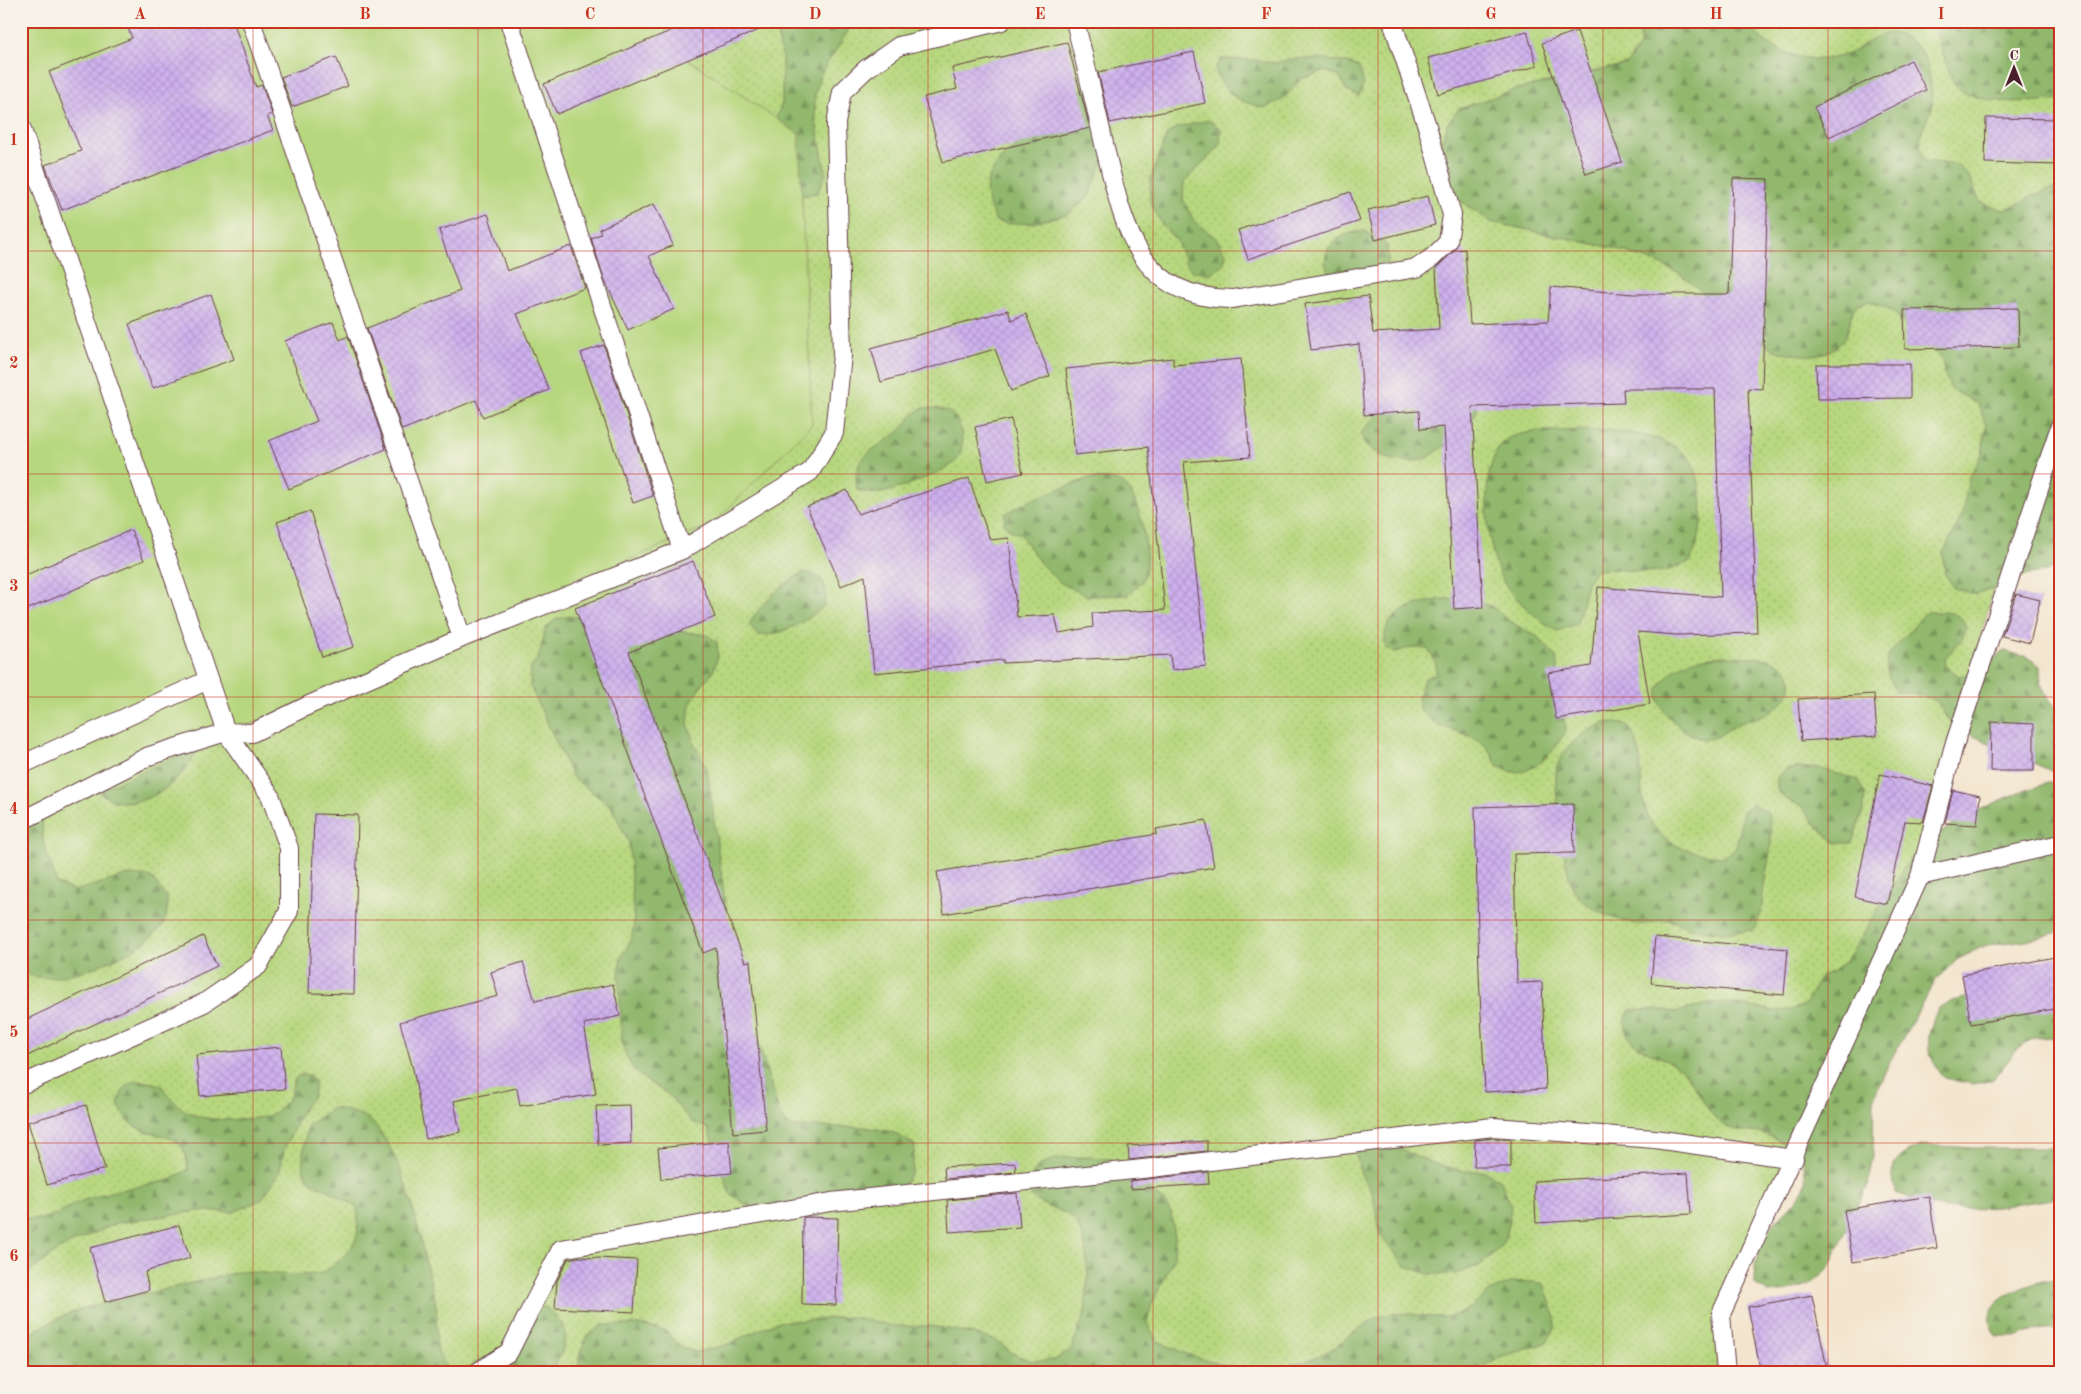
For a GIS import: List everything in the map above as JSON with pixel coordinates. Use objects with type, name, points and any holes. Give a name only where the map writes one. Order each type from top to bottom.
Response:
[{"type":"lane","points":[[251,21],[462,638]]},
{"type":"lane","points":[[509,21],[682,550]]},
{"type":"lane","points":[[21,821],[149,756],[226,732],[252,732],[308,705],[462,638],[682,550],[810,472],[834,433],[842,356],[836,123],[842,92],[866,69],[899,46],[1002,21]]},
{"type":"lane","points":[[1076,21],[1121,214],[1142,258],[1163,279],[1185,292],[1208,299],[1233,299],[1417,268],[1433,257],[1448,242],[1452,215],[1427,126],[1392,21]]},
{"type":"lane","points":[[21,127],[226,732],[270,795],[289,848],[289,910],[258,966],[204,1003],[21,1085]]},
{"type":"lane","points":[[1726,1373],[1721,1314],[1794,1158],[1920,876],[1953,749],[2060,426]]},
{"type":"lane","points":[[21,765],[208,680]]},
{"type":"lane","points":[[1920,876],[2060,844]]},
{"type":"lane","points":[[476,1373],[509,1352],[561,1250],[831,1202],[1142,1169],[1493,1127],[1655,1139],[1794,1158]]},
{"type":"green space","points":[[21,21],[2060,21],[2060,365],[2027,469],[1921,852],[1724,1298],[1716,1373],[21,1373]]},
{"type":"green space","points":[[21,21],[670,21],[679,53],[799,134],[812,424],[714,523],[21,824]]},
{"type":"green space","points":[[775,21],[848,21],[848,31],[820,75],[815,95],[815,116],[826,174],[817,193],[790,198],[768,139],[782,103],[782,58]]},
{"type":"green space","points":[[1640,21],[1745,21],[1759,36],[1774,47],[1796,56],[1820,59],[1843,56],[1877,37],[1889,33],[1902,36],[1910,40],[1921,51],[1929,72],[1932,108],[1920,140],[1925,161],[1958,165],[1969,177],[1980,202],[2004,210],[2044,191],[2060,187],[2060,562],[2047,572],[2029,574],[1976,595],[1954,588],[1945,574],[1943,553],[1962,515],[1969,479],[1982,454],[1986,425],[1978,404],[1951,389],[1944,373],[1943,360],[1892,310],[1868,301],[1855,306],[1844,339],[1830,351],[1821,354],[1801,355],[1774,350],[1680,274],[1658,263],[1617,249],[1491,222],[1458,199],[1444,176],[1440,149],[1447,124],[1459,109],[1517,89],[1627,64],[1640,44]]},
{"type":"green space","points":[[1933,21],[2060,21],[2060,99],[2020,102],[1989,100],[1963,91],[1955,84],[1949,72]]},
{"type":"green space","points":[[1221,59],[1255,60],[1273,63],[1292,59],[1319,59],[1344,62],[1359,67],[1364,84],[1359,96],[1347,91],[1339,76],[1324,71],[1301,79],[1283,99],[1265,108],[1240,100],[1223,86],[1215,69]]},
{"type":"green space","points":[[1084,87],[1102,88],[1109,94],[1115,132],[1089,196],[1068,214],[1033,223],[1008,224],[996,221],[986,190],[994,168],[1000,160]]},
{"type":"green space","points":[[1209,120],[1221,129],[1220,146],[1184,182],[1183,200],[1194,221],[1217,239],[1226,254],[1223,266],[1210,274],[1192,271],[1186,264],[1177,241],[1163,226],[1150,202],[1151,178],[1167,134],[1177,128]]},
{"type":"green space","points":[[1365,231],[1387,245],[1388,261],[1380,271],[1333,282],[1326,262],[1330,246],[1344,236]]},
{"type":"green space","points":[[1449,336],[1477,382],[1477,411],[1466,430],[1428,458],[1410,462],[1384,458],[1365,445],[1361,433]]},
{"type":"green space","points":[[923,408],[943,410],[953,415],[956,419],[961,432],[962,445],[961,452],[955,462],[931,475],[886,492],[869,493],[857,490],[858,466],[866,455],[896,434],[914,414]]},
{"type":"green space","points":[[1538,431],[1614,431],[1652,437],[1669,444],[1688,457],[1696,473],[1701,495],[1702,513],[1700,530],[1697,545],[1690,562],[1663,571],[1596,570],[1587,583],[1577,624],[1557,631],[1526,608],[1507,587],[1496,565],[1488,527],[1488,484],[1491,465],[1498,449],[1509,438]]},
{"type":"green space","points":[[1087,479],[1107,479],[1121,482],[1131,492],[1136,503],[1146,547],[1145,573],[1142,581],[1128,595],[1087,596],[1059,582],[1040,563],[1021,535],[1010,530],[1004,523],[1005,514],[1015,508],[1045,494]]},
{"type":"green space","points":[[804,572],[817,576],[824,583],[826,593],[824,606],[810,617],[784,631],[757,635],[749,624],[754,616],[781,588]]},
{"type":"green space","points":[[1442,599],[1462,599],[1491,606],[1509,621],[1538,637],[1556,657],[1566,732],[1539,764],[1524,771],[1508,771],[1497,766],[1487,748],[1481,742],[1439,725],[1420,711],[1418,696],[1425,678],[1436,674],[1436,663],[1428,649],[1411,647],[1395,652],[1386,649],[1385,636],[1387,626],[1400,612],[1410,607]]},
{"type":"green space","points":[[1927,612],[1954,614],[1966,624],[1963,638],[1945,658],[1946,666],[1959,676],[1985,672],[1990,660],[2005,651],[2027,657],[2040,666],[2044,691],[2050,701],[2060,710],[2060,775],[1967,733],[1946,717],[1937,701],[1917,694],[1896,691],[1887,670],[1888,657]]},
{"type":"green space","points":[[569,616],[707,635],[717,642],[718,656],[713,672],[702,684],[690,704],[688,723],[694,743],[707,769],[732,953],[780,1116],[790,1127],[864,1127],[892,1132],[915,1145],[912,1171],[901,1190],[757,1212],[730,1194],[708,1128],[692,1122],[668,1094],[645,1080],[632,1068],[622,1045],[619,975],[621,957],[631,940],[634,925],[629,843],[611,806],[573,778],[530,686],[531,667],[538,659],[546,628],[556,619]]},
{"type":"green space","points":[[21,643],[206,734],[192,760],[182,773],[159,793],[146,799],[131,802],[115,801],[94,790],[42,808],[43,841],[57,884],[75,891],[128,875],[151,877],[167,897],[165,920],[158,931],[144,942],[106,963],[64,976],[46,978],[31,975],[21,966]]},
{"type":"green space","points":[[1728,656],[1757,657],[1777,662],[1785,667],[1789,673],[1791,680],[1790,688],[1781,703],[1773,710],[1738,724],[1714,738],[1698,738],[1685,731],[1667,715],[1659,702],[1658,689],[1672,672],[1687,662],[1696,659]]},
{"type":"green space","points":[[1611,722],[1627,725],[1632,732],[1640,757],[1643,799],[1647,815],[1654,827],[1675,845],[1723,857],[1736,848],[1743,811],[1753,804],[1768,813],[1771,834],[1770,851],[1761,913],[1753,930],[1713,932],[1689,928],[1668,920],[1642,924],[1633,923],[1614,918],[1596,910],[1575,892],[1567,869],[1560,830],[1556,790],[1557,766],[1566,751],[1579,737],[1595,727]]},
{"type":"green space","points":[[1815,767],[1858,780],[1865,794],[1863,811],[1852,843],[1836,843],[1818,827],[1801,806],[1785,799],[1777,790],[1777,778],[1787,769]]},
{"type":"green space","points":[[2048,783],[2060,784],[2060,932],[2026,940],[1987,945],[1958,959],[1936,979],[1890,1061],[1874,1097],[1873,1155],[1868,1185],[1828,1269],[1811,1284],[1789,1291],[1769,1293],[1754,1284],[1757,1257],[1763,1240],[1773,1224],[1803,1190],[1805,1169],[1802,1156],[1770,1136],[1740,1131],[1722,1124],[1716,1119],[1684,1072],[1671,1062],[1644,1050],[1629,1038],[1625,1022],[1630,1010],[1655,1009],[1677,1012],[1708,1004],[1726,1003],[1775,1011],[1790,1010],[1805,1005],[1821,976],[1833,971],[1846,961],[1897,878],[1917,852],[1950,826],[1970,815],[2011,796]]},
{"type":"green space","points":[[2060,977],[2060,1037],[2033,1038],[2015,1052],[1993,1080],[1973,1084],[1944,1078],[1933,1060],[1929,1044],[1931,1028],[1938,1008],[1952,1001]]},
{"type":"green space","points":[[299,1075],[310,1075],[315,1083],[313,1097],[304,1107],[285,1147],[279,1174],[261,1200],[234,1212],[198,1211],[117,1223],[61,1248],[21,1278],[21,1218],[41,1219],[58,1214],[78,1202],[110,1192],[171,1180],[188,1169],[186,1156],[182,1147],[176,1141],[141,1129],[131,1124],[125,1117],[118,1104],[124,1089],[128,1085],[138,1081],[161,1085],[178,1105],[187,1112],[197,1116],[219,1119],[245,1119],[265,1117],[277,1111],[289,1098],[294,1080]]},
{"type":"green space","points":[[333,1108],[354,1112],[372,1122],[393,1153],[414,1211],[434,1296],[437,1315],[438,1349],[446,1365],[453,1373],[204,1373],[147,1365],[106,1366],[85,1373],[21,1373],[21,1347],[36,1330],[63,1316],[88,1307],[243,1271],[317,1274],[326,1271],[340,1260],[351,1248],[358,1231],[357,1208],[310,1180],[305,1173],[303,1163],[308,1125]]},
{"type":"green space","points":[[1357,1143],[1387,1144],[1436,1164],[1464,1171],[1485,1171],[1501,1181],[1511,1206],[1507,1234],[1500,1247],[1481,1265],[1455,1274],[1428,1274],[1404,1265],[1381,1236],[1372,1192],[1361,1174],[1356,1155]]},
{"type":"green space","points":[[1923,1145],[1973,1148],[2060,1148],[2060,1198],[1997,1207],[1945,1209],[1896,1193],[1892,1175],[1896,1162],[1907,1152]]},
{"type":"green space","points":[[1092,1157],[1112,1159],[1163,1200],[1171,1213],[1175,1236],[1174,1259],[1152,1303],[1147,1323],[1156,1340],[1198,1358],[1242,1368],[1287,1366],[1309,1360],[1330,1350],[1366,1324],[1382,1316],[1400,1313],[1442,1317],[1459,1314],[1500,1286],[1514,1282],[1544,1284],[1555,1316],[1555,1329],[1546,1343],[1505,1356],[1469,1373],[578,1373],[580,1352],[588,1335],[603,1325],[640,1325],[666,1331],[681,1347],[696,1352],[726,1345],[776,1322],[851,1317],[892,1326],[930,1326],[965,1332],[996,1340],[1010,1352],[1031,1361],[1055,1360],[1071,1349],[1085,1313],[1088,1275],[1085,1246],[1077,1222],[1066,1213],[1048,1207],[1031,1197],[1031,1183],[1034,1173],[1048,1161]]},
{"type":"green space","points":[[2043,1281],[2060,1281],[2060,1329],[2031,1331],[2016,1337],[1997,1337],[1991,1325],[1990,1315],[1994,1307],[2001,1299],[2011,1293]]},
{"type":"green space","points":[[545,1307],[561,1322],[565,1337],[561,1353],[551,1373],[472,1373],[473,1367],[481,1360],[511,1350],[530,1309]]},
{"type":"building","points":[[125,21],[233,21],[256,87],[262,85],[272,114],[267,116],[273,130],[62,210],[45,165],[81,151],[49,72],[132,38]]},
{"type":"building","points":[[694,21],[778,22],[557,114],[544,84]]},
{"type":"building","points":[[1527,31],[1537,66],[1438,94],[1428,58]]},
{"type":"building","points":[[1577,31],[1622,162],[1586,174],[1542,43]]},
{"type":"building","points":[[1067,42],[1090,128],[943,162],[924,97],[957,89],[952,68]]},
{"type":"building","points":[[1194,52],[1205,103],[1110,123],[1098,72]]},
{"type":"building","points":[[336,57],[348,86],[292,107],[281,77]]},
{"type":"building","points":[[1911,60],[1926,90],[1829,137],[1814,107]]},
{"type":"building","points":[[1986,118],[2060,119],[2060,165],[1985,163]]},
{"type":"building","points":[[1733,178],[1768,179],[1762,389],[1748,388],[1757,633],[1677,635],[1638,632],[1650,704],[1556,719],[1548,673],[1591,666],[1598,587],[1721,597],[1715,389],[1623,389],[1624,403],[1472,407],[1483,607],[1454,609],[1444,427],[1420,429],[1419,411],[1364,415],[1359,344],[1311,350],[1305,304],[1368,296],[1373,333],[1439,329],[1436,268],[1455,250],[1465,249],[1470,324],[1548,321],[1551,287],[1633,294],[1729,294]]},
{"type":"building","points":[[1350,192],[1360,221],[1248,259],[1238,230]]},
{"type":"building","points":[[1428,196],[1435,225],[1375,240],[1368,210]]},
{"type":"building","points":[[654,204],[673,245],[649,256],[674,309],[628,330],[605,281],[591,238],[601,234],[599,229]]},
{"type":"building","points":[[488,214],[507,271],[571,246],[585,288],[517,314],[549,390],[483,417],[476,400],[402,430],[367,328],[460,291],[439,230]]},
{"type":"building","points":[[211,294],[234,359],[153,388],[129,324]]},
{"type":"building","points":[[2018,308],[2019,347],[1905,349],[1904,310]]},
{"type":"building","points":[[1008,310],[1011,320],[1026,314],[1050,376],[1011,391],[995,349],[881,382],[871,348]]},
{"type":"building","points":[[333,322],[340,340],[348,336],[386,449],[289,489],[269,441],[317,421],[285,341]]},
{"type":"building","points":[[604,345],[653,496],[633,503],[581,353]]},
{"type":"building","points":[[1173,358],[1173,365],[1241,359],[1250,457],[1184,462],[1206,666],[1172,670],[1170,655],[1003,663],[1003,660],[874,673],[865,576],[841,586],[807,507],[847,490],[858,514],[969,478],[990,540],[1009,538],[1017,617],[1055,615],[1059,633],[1093,627],[1092,613],[1165,610],[1148,447],[1075,455],[1066,369]]},
{"type":"building","points":[[1816,364],[1910,364],[1910,398],[1817,399]]},
{"type":"building","points":[[1011,419],[1023,473],[987,481],[975,427]]},
{"type":"building","points":[[310,511],[354,647],[322,657],[277,522]]},
{"type":"building","points":[[131,530],[144,560],[21,612],[21,577]]},
{"type":"building","points":[[693,561],[715,617],[629,652],[745,962],[750,961],[766,1130],[733,1133],[716,948],[703,953],[575,608]]},
{"type":"building","points":[[2016,594],[2040,600],[2030,643],[2002,636]]},
{"type":"building","points":[[1874,694],[1877,736],[1801,741],[1798,699]]},
{"type":"building","points":[[1991,722],[2034,724],[2034,771],[1990,771]]},
{"type":"building","points":[[1880,774],[1933,786],[1923,822],[1905,821],[1887,904],[1855,897]]},
{"type":"building","points":[[1953,790],[1980,796],[1977,825],[1945,823]]},
{"type":"building","points":[[1573,804],[1574,853],[1514,854],[1517,983],[1542,982],[1546,1089],[1485,1092],[1479,974],[1475,807]]},
{"type":"building","points":[[314,814],[358,815],[354,994],[309,993]]},
{"type":"building","points":[[1206,820],[1214,867],[944,914],[937,872],[1157,834],[1156,829]]},
{"type":"building","points":[[203,936],[217,966],[21,1059],[21,1022]]},
{"type":"building","points":[[1655,937],[1788,949],[1784,995],[1651,983]]},
{"type":"building","points":[[2060,956],[2060,1008],[1971,1024],[1962,975]]},
{"type":"building","points":[[523,962],[535,1001],[613,984],[620,1016],[584,1024],[596,1094],[520,1106],[517,1088],[454,1101],[460,1132],[426,1139],[413,1069],[400,1022],[498,996],[491,972]]},
{"type":"building","points":[[281,1047],[285,1089],[200,1096],[196,1055]]},
{"type":"building","points":[[86,1105],[105,1169],[47,1185],[28,1122]]},
{"type":"building","points":[[630,1105],[631,1143],[598,1145],[596,1106]]},
{"type":"building","points":[[1511,1139],[1511,1167],[1474,1167],[1475,1140]]},
{"type":"building","points":[[729,1141],[732,1173],[661,1179],[658,1148]]},
{"type":"building","points":[[1207,1141],[1207,1151],[1129,1160],[1128,1146]]},
{"type":"building","points":[[1015,1163],[1016,1172],[945,1179],[944,1167]]},
{"type":"building","points":[[1208,1172],[1209,1184],[1131,1189],[1130,1181]]},
{"type":"building","points":[[1688,1173],[1691,1214],[1536,1223],[1534,1181]]},
{"type":"building","points":[[1017,1193],[1020,1227],[949,1232],[947,1200]]},
{"type":"building","points":[[1929,1196],[1937,1248],[1853,1262],[1844,1210]]},
{"type":"building","points":[[803,1218],[838,1218],[836,1305],[802,1304]]},
{"type":"building","points":[[179,1225],[190,1258],[145,1272],[149,1290],[105,1302],[90,1248]]},
{"type":"building","points":[[578,1257],[637,1260],[634,1312],[555,1308],[557,1281],[568,1259]]},
{"type":"building","points":[[1812,1295],[1828,1373],[1761,1373],[1748,1307]]}]
